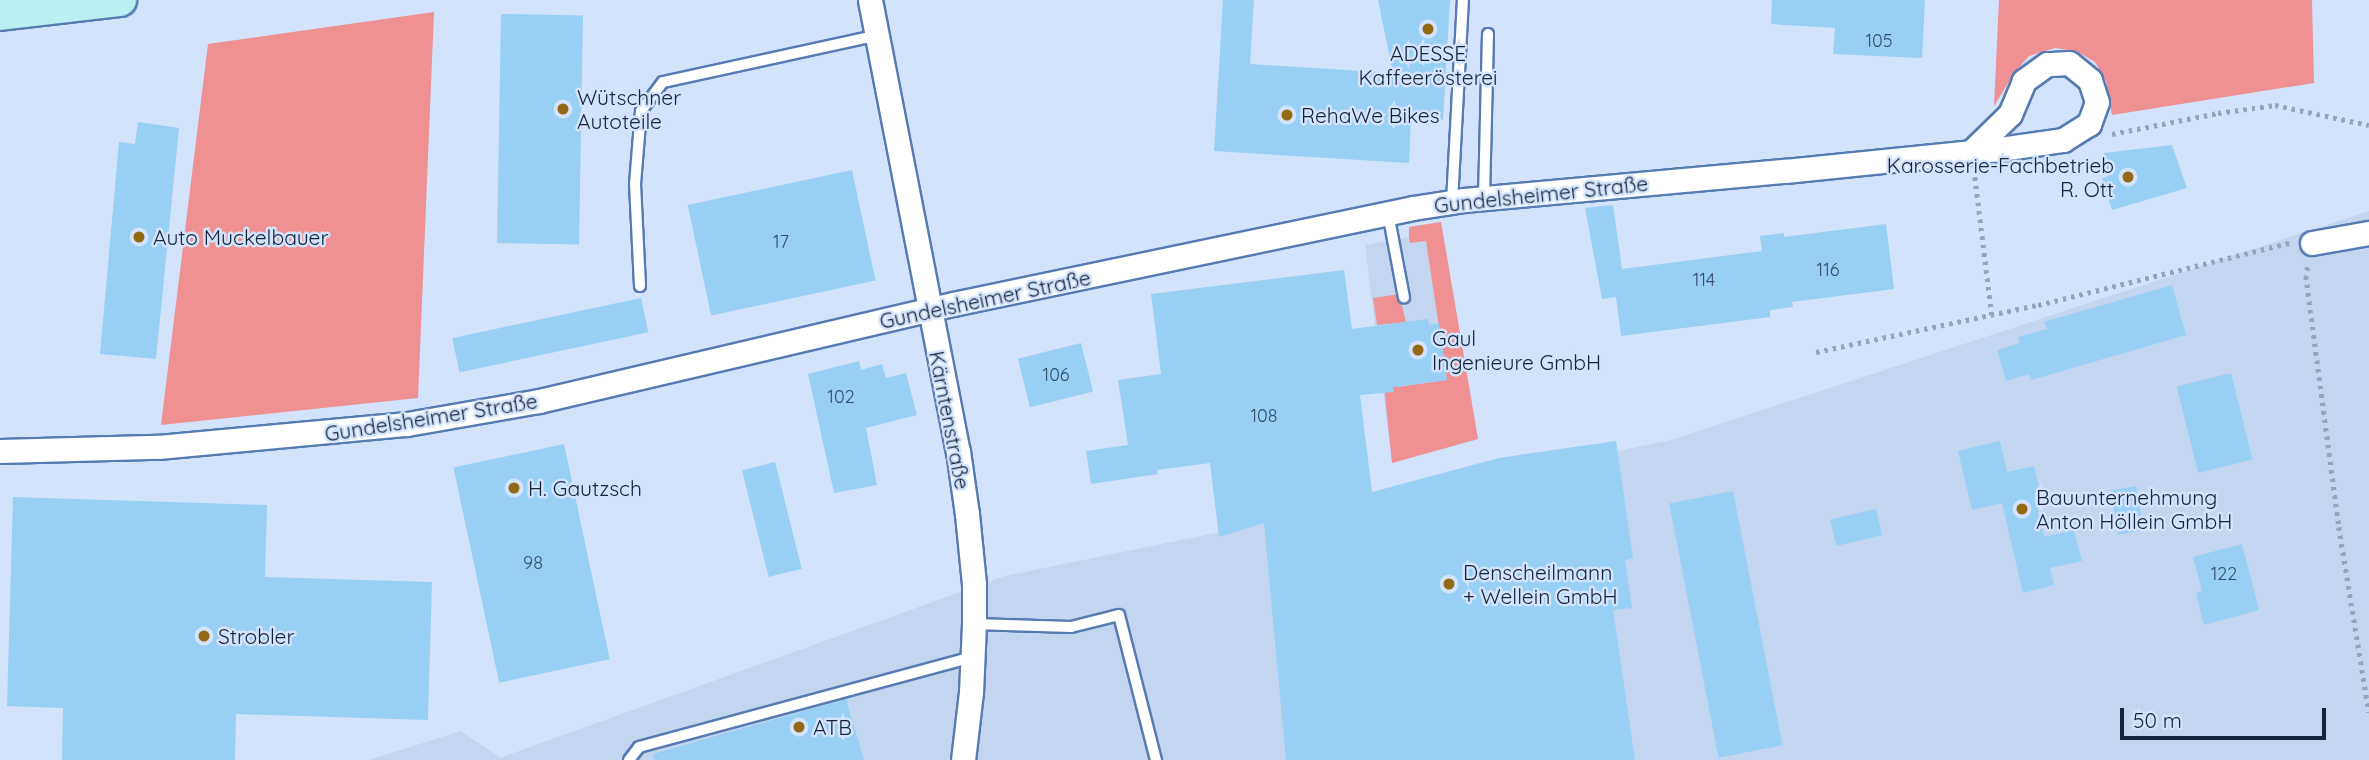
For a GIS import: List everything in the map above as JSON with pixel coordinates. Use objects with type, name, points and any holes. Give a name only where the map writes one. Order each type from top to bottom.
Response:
[{"type":"street","points":[[0,14],[120,0]]},
{"type":"street","name":"Kärntenstraße","points":[[870,0],[961,476],[974,584],[973,657],[963,760]]},
{"type":"street","name":"Gundelsheimer Straße","points":[[0,451],[158,447],[407,424],[539,401],[928,310],[1388,213],[1452,202],[1972,152],[2063,140],[2089,124],[2097,102],[2090,80],[2069,63],[2047,64],[2024,81],[2010,114],[1972,152]]},
{"type":"street","points":[[2312,243],[2369,233]]},
{"type":"lane","points":[[1452,202],[1463,0]]},
{"type":"lane","points":[[1484,198],[1488,34]]},
{"type":"lane","points":[[640,286],[635,184],[641,111],[663,82],[877,35]]},
{"type":"lane","points":[[1388,213],[1404,298]]},
{"type":"lane","points":[[974,624],[1071,627],[1119,615],[1156,760]]},
{"type":"lane","points":[[628,760],[639,747],[973,657]]},
{"type":"path","points":[[2109,134],[2275,105],[2369,125]]},
{"type":"path","points":[[1972,152],[1992,315]]},
{"type":"path","points":[[1816,352],[1992,315],[2286,243],[2312,243],[2306,276],[2339,527],[2369,713]]},
{"type":"shaded area","points":[[1999,0],[2312,0],[2314,83],[2112,115],[2106,81],[2095,62],[2076,51],[2055,48],[2029,56],[2015,72],[1994,106]]},
{"type":"shaded area","points":[[434,12],[418,398],[161,425],[208,44]]},
{"type":"shaded area","points":[[2369,211],[2369,760],[369,760],[461,731],[500,758],[1005,576],[1671,440]]},
{"type":"shaded area","points":[[1441,222],[1478,439],[1392,463],[1365,245],[1409,237],[1409,227]]},
{"type":"shaded area","points":[[1441,222],[1478,439],[1392,463],[1380,347],[1392,345],[1398,387],[1447,380],[1426,241],[1410,243],[1409,237],[1409,227]]},
{"type":"shaded area","points":[[1399,294],[1406,322],[1377,325],[1373,298]]},
{"type":"building","points":[[1223,0],[1254,0],[1250,64],[1393,73],[1378,0],[1450,0],[1443,120],[1411,118],[1409,163],[1214,151]]},
{"type":"building","points":[[1772,0],[1925,0],[1922,58],[1833,54],[1835,28],[1771,24]]},
{"type":"building","points":[[501,14],[583,15],[579,244],[497,243]]},
{"type":"building","name":"Auto Muckelbauer","points":[[138,122],[179,128],[156,359],[100,354],[119,142],[135,144]]},
{"type":"building","points":[[2172,145],[2187,188],[2112,210],[2102,178],[2107,177],[2104,153]]},
{"type":"building","points":[[852,170],[875,281],[711,315],[688,205]]},
{"type":"building","points":[[1613,205],[1622,269],[1762,251],[1760,236],[1784,233],[1784,237],[1886,224],[1894,289],[1792,302],[1793,307],[1770,310],[1770,317],[1621,336],[1616,297],[1602,299],[1585,208]]},
{"type":"building","name":"Denscheilmann + Wellein GmbH","points":[[1344,270],[1352,329],[1428,319],[1429,325],[1439,323],[1447,380],[1393,387],[1394,392],[1360,395],[1372,492],[1499,458],[1616,441],[1633,558],[1625,560],[1632,608],[1613,610],[1635,760],[1286,760],[1264,523],[1219,537],[1210,463],[1157,470],[1158,474],[1091,484],[1086,451],[1128,445],[1118,380],[1161,374],[1151,294]]},
{"type":"building","points":[[2172,285],[2186,335],[2031,380],[2029,374],[2006,381],[1997,350],[2020,343],[2018,337],[2047,329],[2044,322]]},
{"type":"building","points":[[641,298],[648,332],[459,372],[452,338]]},
{"type":"building","points":[[1081,343],[1093,392],[1030,407],[1018,359]]},
{"type":"building","points":[[859,361],[861,370],[882,364],[886,378],[906,373],[917,415],[866,428],[877,485],[834,493],[808,374]]},
{"type":"building","points":[[2231,373],[2253,459],[2198,473],[2177,387]]},
{"type":"building","points":[[2000,441],[2007,472],[2034,466],[2041,495],[2035,496],[2044,537],[2074,530],[2082,561],[2050,568],[2054,585],[2023,593],[2002,503],[1972,510],[1958,451]]},
{"type":"building","points":[[564,444],[610,659],[499,683],[453,467]]},
{"type":"building","points":[[775,462],[802,569],[769,577],[742,470]]},
{"type":"building","points":[[2136,486],[2144,530],[2118,535],[2110,491]]},
{"type":"building","points":[[1733,491],[1782,745],[1719,758],[1669,503]]},
{"type":"building","points":[[13,497],[267,505],[265,577],[432,582],[428,720],[236,714],[235,760],[62,760],[63,708],[7,706]]},
{"type":"building","points":[[1876,509],[1882,535],[1836,546],[1830,520]]},
{"type":"building","points":[[2242,544],[2259,610],[2204,625],[2196,593],[2202,591],[2193,557]]},
{"type":"building","name":"ATB","points":[[846,699],[864,760],[654,760],[653,754]]},
{"type":"place","name":"ADESSE Kaffeerösterei","points":[[1428,29]]},
{"type":"place","name":"Wütschner Autoteile","points":[[563,109]]},
{"type":"place","name":"RehaWe Bikes","points":[[1287,115]]},
{"type":"place","name":"Karosserie-Fachbetrieb R. Ott","points":[[2128,177]]},
{"type":"place","name":"Auto Muckelbauer","points":[[139,237]]},
{"type":"place","name":"Gaul Ingenieure GmbH","points":[[1418,350]]},
{"type":"place","name":"H. Gautzsch","points":[[514,488]]},
{"type":"place","name":"Bauunternehmung Anton Höllein GmbH","points":[[2022,509]]},
{"type":"place","name":"Denscheilmann + Wellein GmbH","points":[[1449,584]]},
{"type":"place","name":"Strobler","points":[[204,636]]},
{"type":"place","name":"ATB","points":[[799,727]]}]
